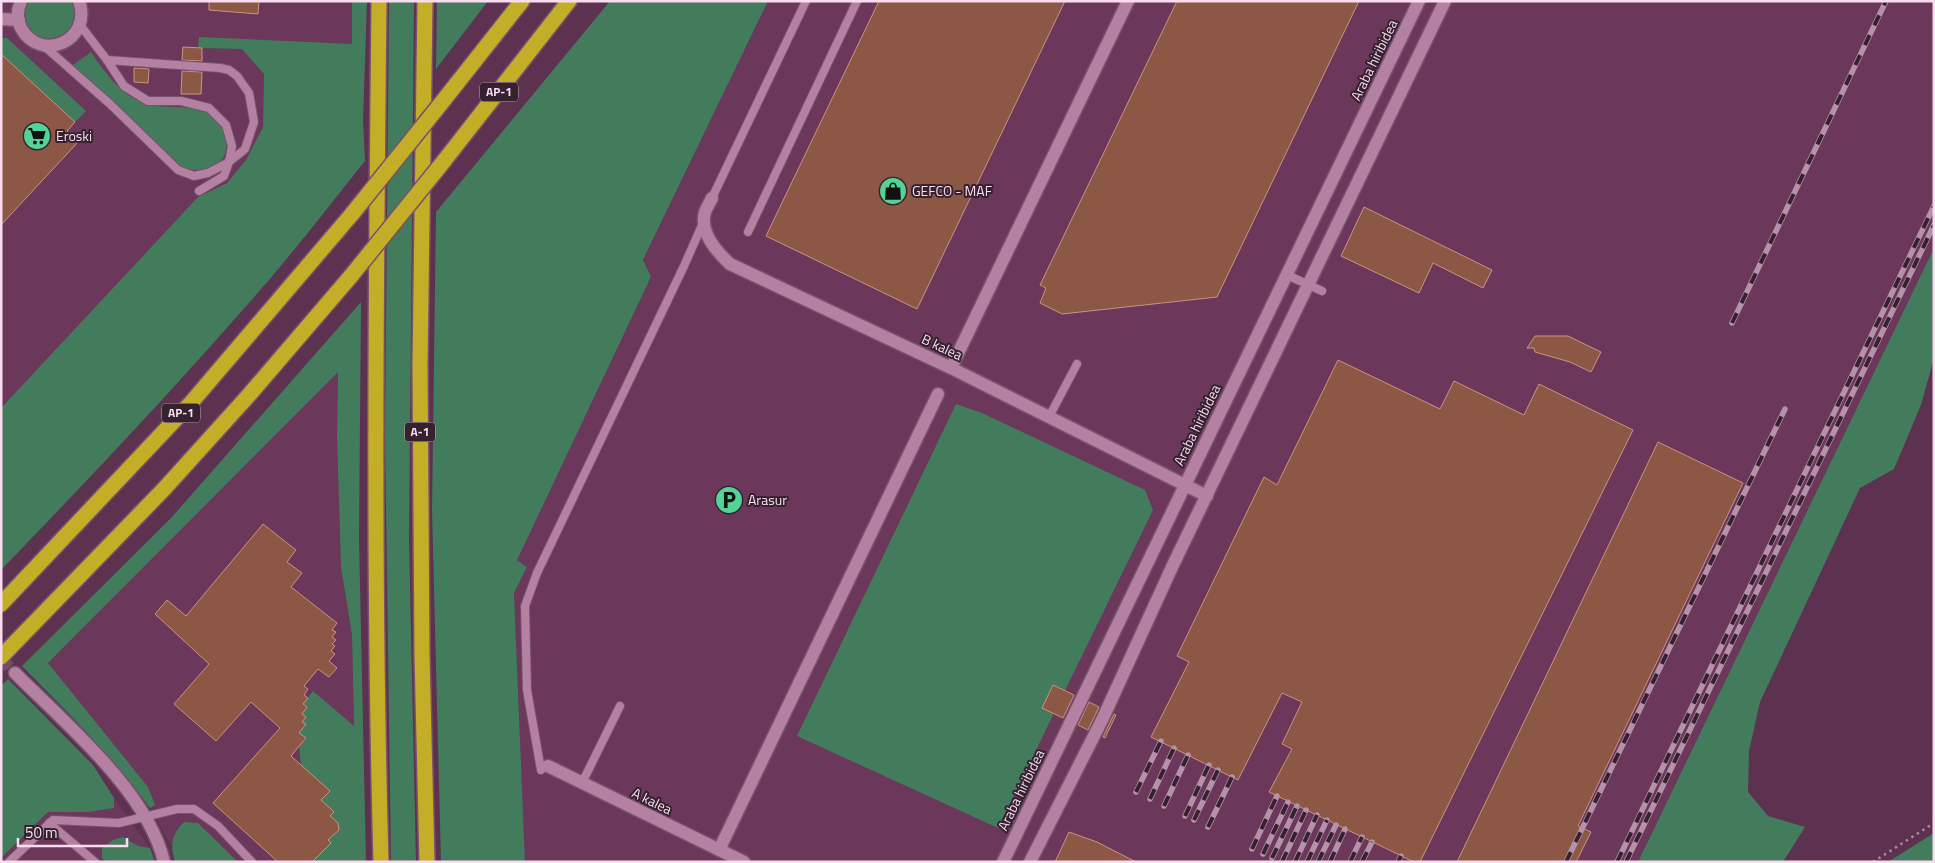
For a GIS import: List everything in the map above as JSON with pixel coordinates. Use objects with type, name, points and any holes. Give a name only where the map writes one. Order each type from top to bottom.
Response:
[{"type":"highway","points":[[379,1],[375,494],[381,862]]},
{"type":"highway","name":"A-1","points":[[425,1],[420,365],[422,655],[427,862]]},
{"type":"highway","name":"AP-1","points":[[1,604],[190,404],[352,214],[522,1]]},
{"type":"highway","name":"AP-1","points":[[1,657],[164,489],[249,395],[351,276],[554,23],[569,1]]},
{"type":"highway","points":[[554,23],[577,1]]},
{"type":"street","points":[[21,1],[18,14],[25,34],[30,40],[44,46],[55,46],[66,42],[74,34],[80,25],[82,14],[79,1]]},
{"type":"street","points":[[951,368],[1128,1]]},
{"type":"street","name":"Araba hiribidea","points":[[1003,862],[1419,1]]},
{"type":"street","points":[[1030,862],[1103,718],[1173,564],[1445,1]]},
{"type":"street","points":[[1,19],[19,20]]},
{"type":"street","points":[[704,221],[705,212],[712,198]]},
{"type":"street","name":"B kalea","points":[[704,221],[708,236],[716,251],[730,264],[951,368],[1207,496]]},
{"type":"street","points":[[719,850],[938,394]]},
{"type":"street","points":[[15,673],[115,776],[146,817],[164,862]]},
{"type":"street","name":"A kalea","points":[[545,768],[582,783],[744,862]]},
{"type":"lane","points":[[712,198],[806,1]]},
{"type":"lane","points":[[748,232],[857,1]]},
{"type":"lane","points":[[80,25],[124,86],[148,101],[181,101],[209,108],[226,125],[232,146],[224,176],[199,191]]},
{"type":"lane","points":[[44,46],[110,104],[178,170],[194,176],[208,173],[229,162],[245,149],[254,122],[250,94],[237,76],[229,70],[107,60]]},
{"type":"lane","points":[[545,768],[527,690],[525,606],[536,573],[704,221]]},
{"type":"lane","points":[[1287,275],[1322,291]]},
{"type":"lane","points":[[1049,417],[1077,364]]},
{"type":"lane","points":[[582,783],[620,706]]},
{"type":"lane","points":[[9,862],[53,820],[119,823],[177,809],[194,809],[218,826],[252,862]]},
{"type":"lane","points":[[49,823],[95,862]]},
{"type":"path","points":[[1873,862],[1934,823]]},
{"type":"shaded area","points":[[1,1],[352,1],[352,44],[198,48],[242,49],[264,74],[263,127],[246,160],[227,183],[198,197],[1,408]]},
{"type":"shaded area","name":"Arasur","points":[[768,1],[1934,1],[1934,248],[1638,862],[525,862],[514,593],[527,567],[516,560],[651,278],[643,261]]},
{"type":"shaded area","points":[[338,372],[337,437],[341,567],[352,635],[354,726],[313,691],[303,704],[307,707],[306,739],[330,791],[334,812],[331,816],[338,823],[339,830],[314,860],[316,862],[238,862],[198,823],[177,829],[171,846],[150,808],[155,805],[48,663]]},
{"type":"shaded area","points":[[114,798],[150,848],[138,846],[123,837],[102,858],[106,862],[1,862],[1,858],[48,812],[89,812],[113,808]]},
{"type":"green space","points":[[27,1],[72,1],[74,16],[70,28],[61,35],[50,38],[39,36],[30,30],[26,18]]},
{"type":"green space","points":[[352,1],[367,1],[363,120],[365,161],[237,317],[70,499],[1,570],[1,408],[198,197],[227,183],[246,160],[263,127],[264,74],[242,49],[198,48],[199,37],[352,44]]},
{"type":"green space","points":[[389,1],[414,1],[409,538],[416,862],[391,862],[385,436]]},
{"type":"green space","points":[[437,1],[488,1],[436,69]]},
{"type":"green space","points":[[610,1],[768,1],[643,260],[651,277],[517,560],[527,567],[514,593],[525,862],[441,862],[432,510],[436,212]]},
{"type":"green space","points":[[1,38],[7,38],[86,111],[75,122],[1,54]]},
{"type":"green space","points":[[91,52],[113,81],[134,98],[152,105],[184,107],[204,111],[214,116],[223,125],[227,144],[221,160],[207,169],[189,169],[180,166],[73,65]]},
{"type":"green space","points":[[1934,248],[1934,358],[1921,405],[1894,469],[1860,488],[1760,702],[1749,751],[1748,792],[1768,816],[1805,827],[1783,862],[1638,862]]},
{"type":"green space","points":[[361,302],[359,538],[366,862],[316,862],[314,860],[328,840],[339,830],[338,823],[330,816],[334,812],[321,800],[329,791],[301,765],[299,746],[306,739],[299,733],[306,724],[302,722],[306,717],[302,714],[307,707],[303,704],[313,691],[354,726],[352,635],[341,567],[337,437],[338,372],[48,663],[148,787],[155,805],[150,808],[105,753],[22,666],[171,518]]},
{"type":"green space","points":[[956,404],[982,413],[1145,490],[1153,510],[998,828],[797,736]]},
{"type":"green space","points":[[8,679],[93,765],[114,798],[114,808],[89,812],[48,812],[1,858],[1,686]]},
{"type":"green space","points":[[184,822],[198,823],[238,862],[175,862],[172,850],[174,836]]},
{"type":"green space","points":[[1934,833],[1934,862],[1888,862]]},
{"type":"green space","points":[[123,837],[138,846],[150,848],[155,862],[106,862],[102,858],[102,848],[113,840]]},
{"type":"building","points":[[209,1],[259,1],[258,14],[209,10]]},
{"type":"building","points":[[879,1],[1065,1],[917,309],[766,236]]},
{"type":"building","points":[[1177,1],[1359,1],[1217,297],[1062,314],[1040,303],[1046,288],[1040,285]]},
{"type":"building","points":[[183,47],[202,48],[202,61],[182,60]]},
{"type":"building","name":"Eroski","points":[[1,54],[75,122],[67,131],[79,141],[1,225]]},
{"type":"building","points":[[134,68],[149,69],[148,83],[134,82]]},
{"type":"building","points":[[182,71],[202,72],[201,94],[181,94]]},
{"type":"building","points":[[1364,207],[1492,270],[1483,288],[1433,263],[1419,293],[1341,256]]},
{"type":"building","points":[[1535,336],[1568,336],[1601,352],[1591,372],[1570,362],[1535,352],[1534,348],[1527,348]]},
{"type":"building","points":[[1338,360],[1440,409],[1454,381],[1524,415],[1539,384],[1633,430],[1420,862],[1414,862],[1269,792],[1292,749],[1282,744],[1302,702],[1282,693],[1238,780],[1151,737],[1189,662],[1177,656],[1264,477],[1277,485]]},
{"type":"building","points":[[1658,442],[1743,483],[1578,826],[1591,832],[1576,862],[1457,862]]},
{"type":"building","points":[[263,524],[296,550],[287,562],[302,573],[291,587],[337,623],[332,630],[336,632],[332,637],[336,640],[332,644],[335,646],[331,651],[335,654],[329,661],[337,668],[329,677],[318,669],[304,686],[308,689],[304,695],[308,698],[303,704],[307,707],[302,714],[306,717],[302,722],[306,724],[299,733],[306,738],[291,756],[330,791],[321,800],[334,812],[330,816],[338,823],[339,830],[328,840],[331,843],[312,862],[278,862],[213,803],[280,728],[251,702],[216,741],[174,704],[209,664],[155,614],[167,600],[186,616]]},
{"type":"building","points":[[1053,685],[1074,695],[1063,718],[1042,708]]},
{"type":"building","points":[[1089,702],[1099,707],[1088,730],[1078,725]]},
{"type":"building","points":[[1114,714],[1116,715],[1105,738],[1103,737]]},
{"type":"building","points":[[1069,832],[1097,842],[1136,862],[1055,862]]},
{"type":"tunnel","points":[[1,659],[15,673]]},
{"type":"railway","points":[[1732,323],[1886,1]]},
{"type":"railway","points":[[1617,862],[1934,206]]},
{"type":"railway","points":[[1626,862],[1934,225]]},
{"type":"railway","points":[[1566,862],[1785,409]]},
{"type":"railway","points":[[1136,792],[1161,741]]},
{"type":"railway","points":[[1150,799],[1174,748]]},
{"type":"railway","points":[[1164,806],[1188,755]]},
{"type":"railway","points":[[1185,816],[1209,765]]},
{"type":"railway","points":[[1194,820],[1218,770]]},
{"type":"railway","points":[[1208,827],[1232,777]]},
{"type":"railway","points":[[1252,849],[1277,796]]},
{"type":"railway","points":[[1263,854],[1288,802]]},
{"type":"railway","points":[[1272,858],[1297,806]]},
{"type":"railway","points":[[1282,862],[1306,810]]},
{"type":"railway","points":[[1295,862],[1317,815]]},
{"type":"railway","points":[[1307,862],[1327,820]]},
{"type":"railway","points":[[1318,862],[1336,825]]},
{"type":"railway","points":[[1330,862],[1345,829]]},
{"type":"railway","points":[[1350,862],[1362,837]]},
{"type":"railway","points":[[1362,862],[1372,842]]},
{"type":"railway","points":[[1398,862],[1401,856]]},
{"type":"place","name":"Eroski","points":[[37,136]]},
{"type":"place","name":"GEFCO - MAF","points":[[893,191]]},
{"type":"place","name":"Arasur","points":[[729,500]]}]
